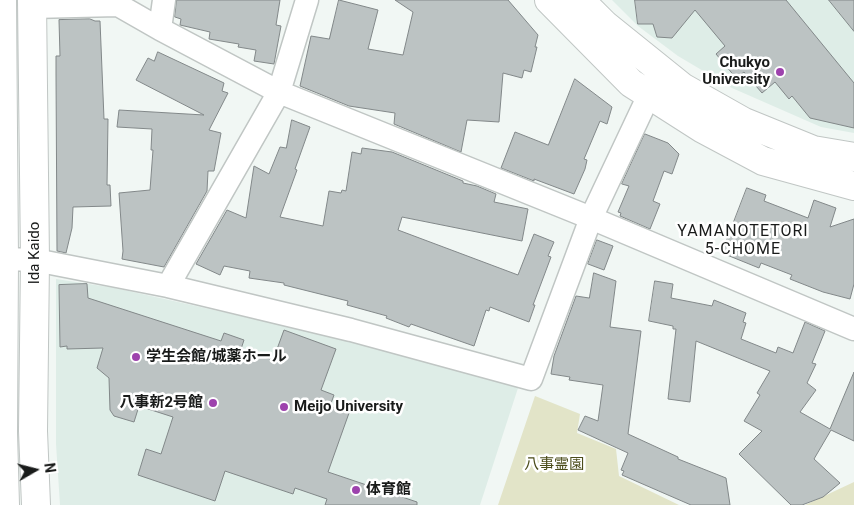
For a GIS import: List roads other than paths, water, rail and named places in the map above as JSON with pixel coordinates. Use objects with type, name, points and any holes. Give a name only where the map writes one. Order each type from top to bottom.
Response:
[{"type":"main road","name":"Ida Kaido","points":[[2,0],[3,433],[5,505]]},
{"type":"main road","points":[[549,0],[631,84],[703,129],[763,161],[854,186]]},
{"type":"main road","points":[[580,0],[605,25],[682,88],[744,122],[813,150],[854,157]]},
{"type":"main road","name":"Ida Kaido","points":[[32,4],[36,505]]},
{"type":"street","points":[[160,29],[164,0]]},
{"type":"street","points":[[168,286],[279,92],[307,0]]},
{"type":"street","points":[[32,4],[118,5],[279,92],[591,218],[854,329]]},
{"type":"street","points":[[4,259],[35,260],[168,286],[351,330],[531,379],[591,218],[649,95]]},
{"type":"place","name":"Chukyo University","points":[[780,72]]},
{"type":"place","name":"学生会館/城薬ホール","points":[[136,357]]},
{"type":"place","name":"八事新2号館","points":[[213,403]]},
{"type":"place","name":"Meijo University","points":[[284,407]]},
{"type":"place","name":"体育館","points":[[356,490]]},
{"type":"district","name":"YAMANOTETORI 5-CHOME","points":[[743,241]]},
{"type":"park label","name":"八事霊園","points":[[554,465]]}]
